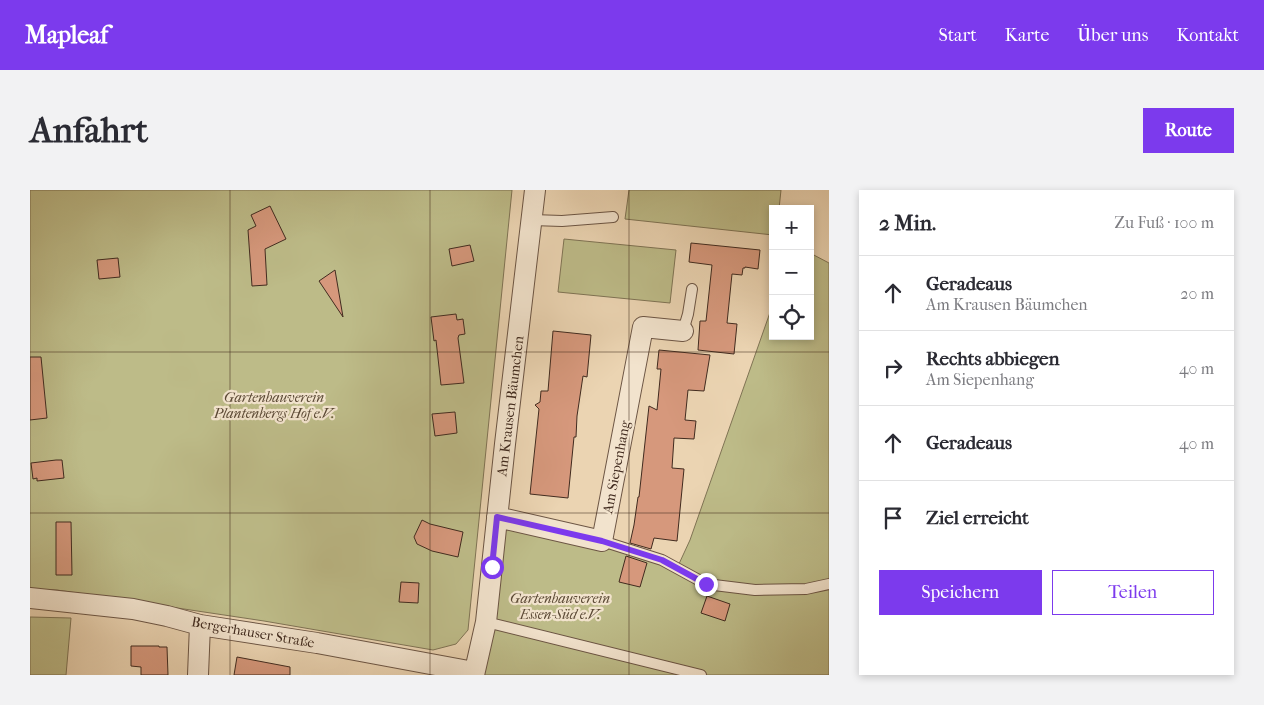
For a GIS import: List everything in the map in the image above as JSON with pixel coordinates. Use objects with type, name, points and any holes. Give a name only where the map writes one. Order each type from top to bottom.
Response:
[{"type":"street","name":"Am Krausen Bäumchen","points":[[474,673],[486,622],[535,190]]},
{"type":"street","name":"Am Siepenhang","points":[[602,541],[643,327],[682,331]]},
{"type":"street","points":[[497,517],[602,541]]},
{"type":"street","name":"Bergerhauser Straße","points":[[30,598],[133,609],[200,624],[317,643],[474,673]]},
{"type":"street","points":[[198,675],[200,624]]},
{"type":"lane","points":[[532,220],[562,221],[613,217]]},
{"type":"lane","points":[[682,331],[688,314],[692,288]]},
{"type":"lane","points":[[602,541],[662,560],[706,584],[754,590],[806,589],[829,584]]},
{"type":"lane","points":[[486,622],[701,675]]},
{"type":"green space","name":"Gartenbauverein Plantenbergs Hof e.V.","points":[[30,190],[512,190],[468,630],[456,644],[433,650],[264,621],[57,590],[30,589]]},
{"type":"green space","points":[[629,190],[781,190],[779,205],[769,205],[769,235],[625,219]]},
{"type":"green space","points":[[564,239],[676,250],[670,303],[558,292]]},
{"type":"green space","name":"Gartenbauverein Essen-Süd e.V.","points":[[814,255],[829,263],[829,675],[474,675],[501,521],[640,554],[709,582],[678,566],[690,540],[769,315],[769,340],[814,340]]},
{"type":"green space","points":[[30,617],[71,618],[66,675],[30,675]]},
{"type":"building","points":[[270,206],[286,239],[265,249],[267,285],[252,286],[248,230],[256,226],[251,215]]},
{"type":"building","points":[[691,243],[760,250],[758,269],[745,267],[743,268],[742,275],[732,274],[727,323],[737,324],[734,354],[698,350],[700,321],[706,321],[712,265],[689,262]]},
{"type":"building","points":[[470,245],[474,261],[452,266],[449,249]]},
{"type":"building","points":[[118,258],[120,277],[99,279],[97,260]]},
{"type":"building","points":[[335,270],[343,317],[319,281]]},
{"type":"building","points":[[456,314],[457,320],[463,319],[465,334],[459,335],[458,338],[464,383],[441,385],[436,340],[434,341],[431,317]]},
{"type":"building","points":[[553,331],[591,335],[587,377],[583,376],[576,437],[574,437],[568,498],[530,494],[539,409],[535,405],[540,402],[541,391],[548,391]]},
{"type":"building","points":[[659,350],[710,355],[704,391],[688,390],[685,420],[696,421],[694,439],[674,438],[672,468],[684,469],[677,541],[654,538],[651,549],[630,543],[639,497],[649,406],[657,410],[661,369],[657,369]]},
{"type":"building","points":[[30,357],[41,357],[47,418],[30,420]]},
{"type":"building","points":[[455,412],[457,433],[435,436],[432,414]]},
{"type":"building","points":[[62,460],[64,478],[37,481],[37,478],[33,479],[31,463]]},
{"type":"building","points":[[422,520],[430,524],[463,532],[458,557],[432,551],[417,544],[414,537]]},
{"type":"building","points":[[56,522],[71,522],[72,575],[56,575]]},
{"type":"building","points":[[626,556],[647,563],[640,587],[619,582]]},
{"type":"building","points":[[401,582],[419,583],[418,603],[399,602]]},
{"type":"building","points":[[707,596],[730,604],[725,621],[701,613]]},
{"type":"building","points":[[131,646],[167,647],[168,675],[141,675],[141,667],[131,666]]},
{"type":"building","points":[[237,657],[290,667],[290,675],[234,675]]},
{"type":"route","points":[[492,567],[497,517],[602,541],[662,560],[706,584]]}]
